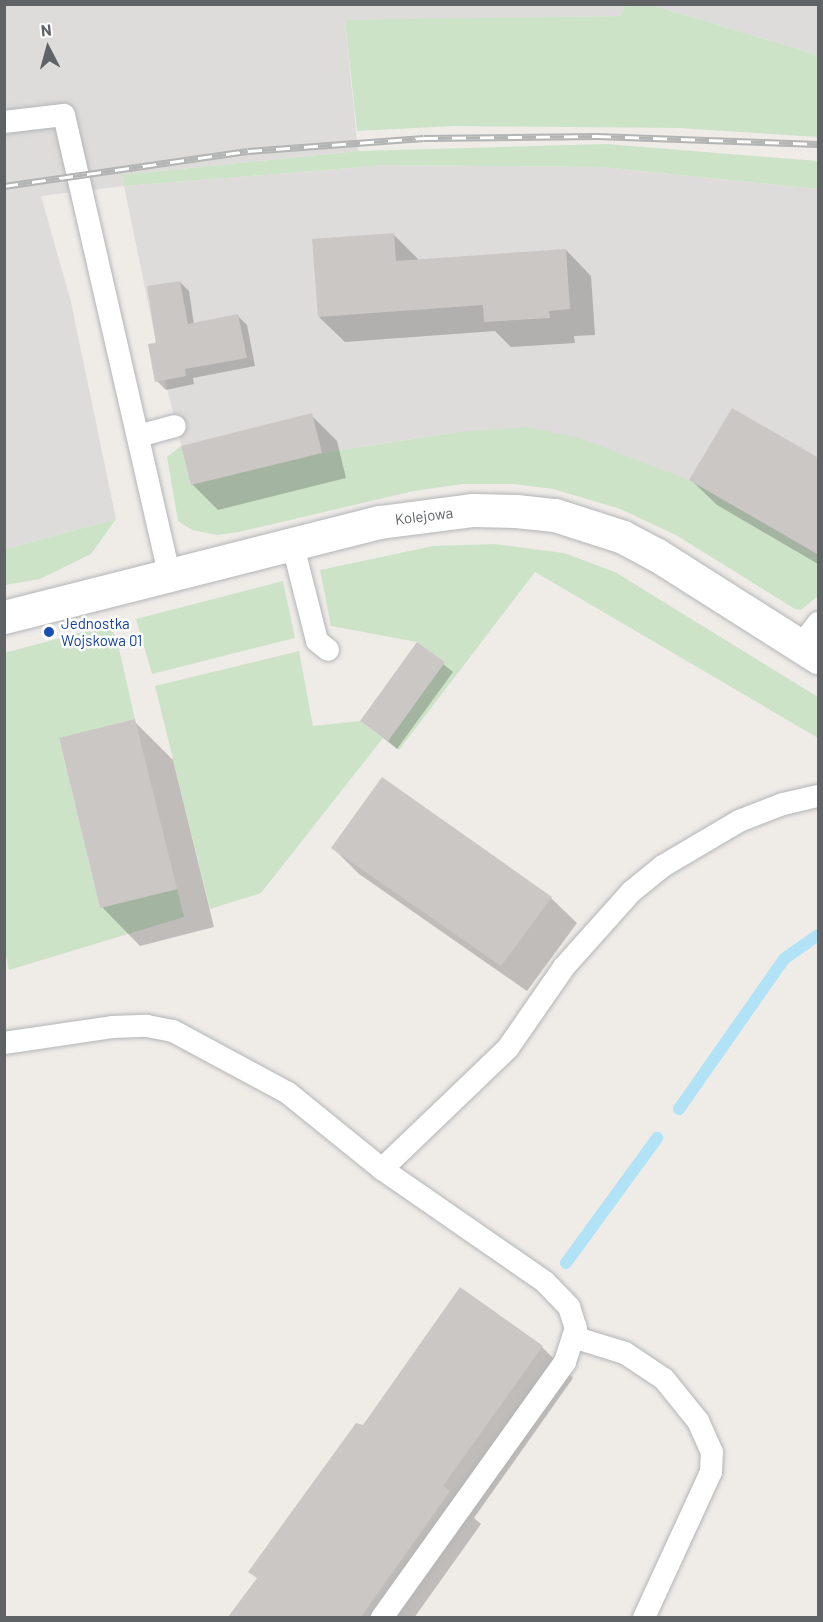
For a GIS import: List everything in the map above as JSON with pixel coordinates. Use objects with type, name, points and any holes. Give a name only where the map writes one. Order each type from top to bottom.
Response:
[{"type":"street","name":"Kolejowa","points":[[4,617],[292,542],[432,514],[473,510],[555,515],[589,524],[657,555],[813,642]]},
{"type":"lane","points":[[4,122],[64,115],[169,574]]},
{"type":"lane","points":[[138,436],[175,426]]},
{"type":"lane","points":[[292,542],[317,641],[328,650]]},
{"type":"lane","points":[[382,1169],[508,1048],[564,967],[630,892],[663,866],[739,821],[783,804],[819,796]]},
{"type":"lane","points":[[4,1042],[112,1027],[147,1026],[173,1030],[288,1093],[382,1169],[545,1282],[569,1307],[576,1328],[566,1362],[382,1617]]},
{"type":"lane","points":[[573,1336],[625,1353],[664,1379],[698,1421],[712,1452],[711,1472],[644,1617]]},
{"type":"shaded area","points":[[5,5],[625,5],[621,16],[345,21],[358,151],[122,175],[124,186],[41,196],[71,302],[116,519],[5,549]]},
{"type":"shaded area","points":[[652,5],[818,5],[818,55]]},
{"type":"shaded area","points":[[388,165],[602,167],[818,189],[818,555],[458,432],[322,453],[191,485],[165,380],[155,381],[148,344],[156,342],[124,186]]},
{"type":"green space","points":[[625,5],[652,5],[818,55],[818,137],[678,128],[454,126],[357,131],[345,20],[621,16]]},
{"type":"green space","points":[[606,144],[818,161],[818,189],[602,167],[388,165],[124,186],[122,175],[358,151]]},
{"type":"green space","points":[[528,427],[580,438],[689,480],[818,555],[818,596],[801,610],[795,609],[676,535],[620,509],[553,489],[514,484],[463,484],[414,491],[239,532],[217,535],[192,530],[178,521],[167,457],[181,446],[191,485],[322,453],[458,432]]},
{"type":"green space","points":[[116,519],[91,554],[40,579],[5,585],[5,549]]},
{"type":"green space","points":[[494,544],[564,553],[615,572],[818,697],[818,738],[535,572],[399,750],[388,741],[445,662],[417,642],[331,626],[320,570],[433,546]]},
{"type":"green space","points":[[283,581],[295,638],[152,674],[136,619]]},
{"type":"green space","points":[[109,625],[117,640],[135,719],[59,739],[100,908],[177,889],[184,917],[9,970],[4,946],[4,653]]},
{"type":"green space","points":[[299,651],[313,726],[360,721],[383,738],[261,893],[210,909],[155,686]]},
{"type":"building","points":[[394,233],[396,261],[566,249],[570,309],[549,311],[550,318],[484,322],[483,305],[318,317],[312,239]]},
{"type":"building","points":[[180,281],[188,324],[238,314],[247,358],[185,369],[186,376],[155,382],[148,344],[156,343],[147,286]]},
{"type":"building","points":[[732,408],[819,458],[819,555],[689,480]]},
{"type":"building","points":[[312,413],[322,453],[191,485],[181,446]]},
{"type":"building","points":[[417,642],[445,662],[388,741],[360,721]]},
{"type":"building","points":[[135,719],[177,889],[100,908],[59,738]]},
{"type":"building","points":[[382,777],[552,897],[501,966],[331,848]]},
{"type":"building","points":[[460,1287],[543,1346],[443,1486],[450,1491],[361,1617],[228,1617],[257,1578],[248,1572],[356,1423],[363,1425]]},
{"type":"waterway","points":[[679,1109],[784,959],[818,935]]},
{"type":"waterway","points":[[566,1263],[657,1138]]},
{"type":"railway","points":[[4,186],[248,151],[424,138],[597,136],[818,144]]},
{"type":"place","name":"Jednostka Wojskowa 01","points":[[49,632]]}]
